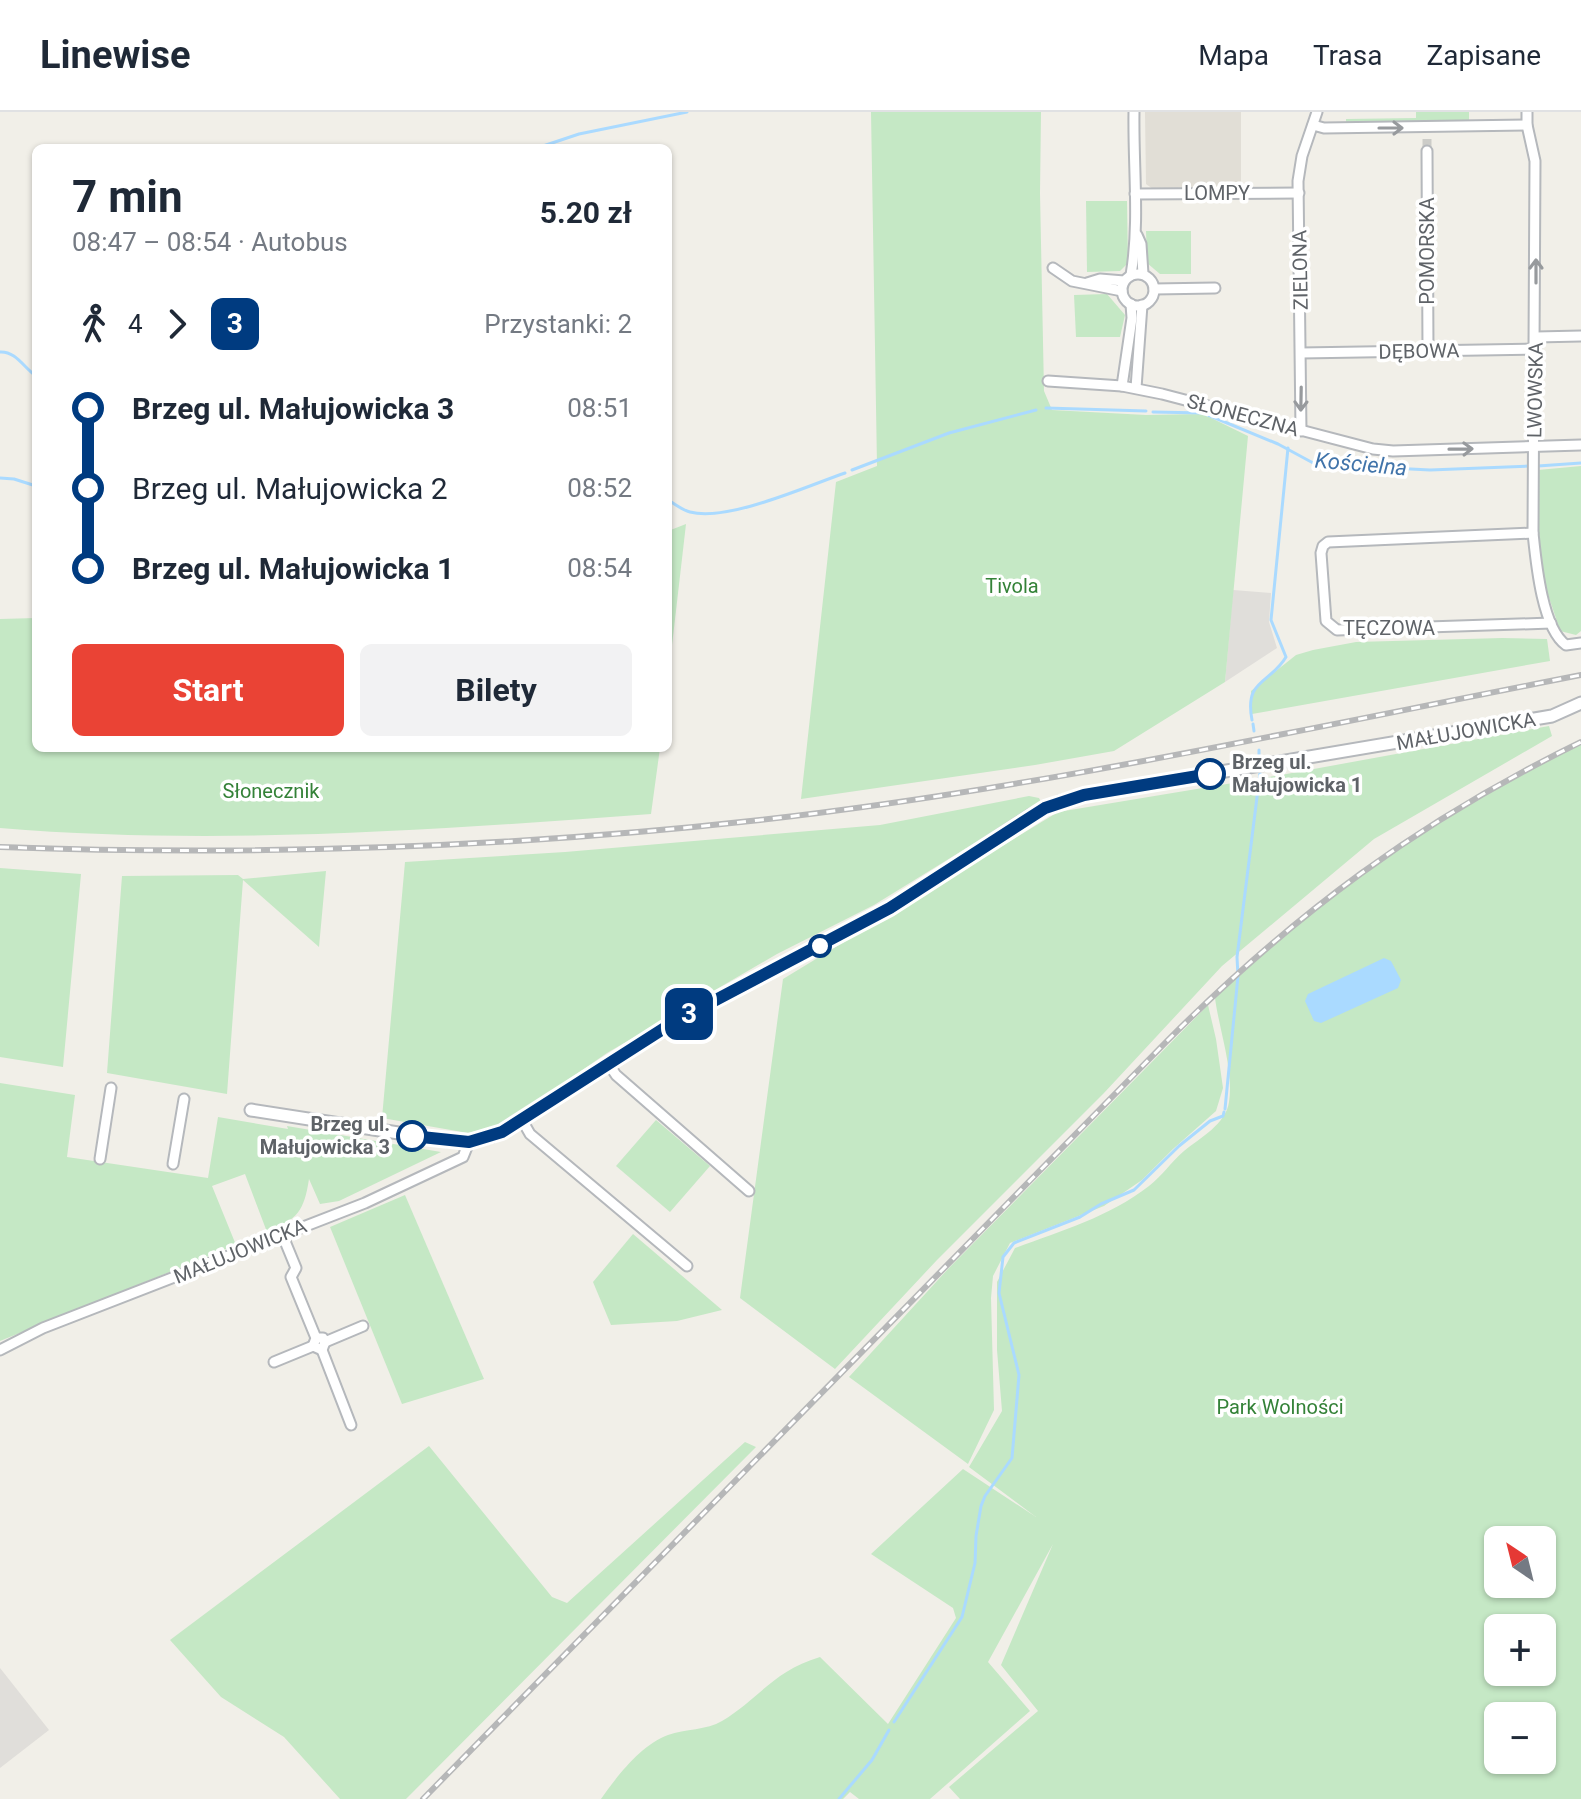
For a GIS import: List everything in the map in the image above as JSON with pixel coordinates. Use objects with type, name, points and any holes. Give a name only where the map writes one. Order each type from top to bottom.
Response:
[{"type":"street","points":[[1122,386],[1132,318],[1126,282],[1137,235],[1134,112]]},
{"type":"street","name":"ZIELONA","points":[[1301,431],[1299,169],[1317,112]]},
{"type":"street","name":"LWOWSKA","points":[[1527,112],[1535,161],[1533,533],[1541,586],[1551,623]]},
{"type":"street","points":[[1313,125],[1426,133],[1527,125]]},
{"type":"street","name":"POMORSKA","points":[[1427,151],[1428,351]]},
{"type":"street","name":"LOMPY","points":[[1135,194],[1299,193]]},
{"type":"street","points":[[1131,304],[1142,305],[1151,299],[1154,289],[1151,280],[1143,274],[1141,244],[1137,235]]},
{"type":"street","points":[[1053,268],[1065,279],[1087,283],[1100,279],[1126,282],[1143,274]]},
{"type":"street","points":[[1154,289],[1215,288]]},
{"type":"street","points":[[1136,388],[1142,305]]},
{"type":"street","points":[[1536,337],[1581,336]]},
{"type":"street","name":"DĘBOWA","points":[[1301,353],[1536,349]]},
{"type":"street","name":"SŁONECZNA","points":[[1048,381],[1136,388],[1373,449],[1581,445]]},
{"type":"street","name":"TĘCZOWA","points":[[1533,533],[1328,542],[1321,553],[1326,621],[1337,630],[1551,623]]},
{"type":"street","points":[[1551,623],[1556,636],[1566,645],[1581,643]]},
{"type":"street","name":"MAŁUJOWICKA","points":[[251,1110],[469,1142],[493,1136],[674,1022],[890,908],[1031,815],[1059,802],[1084,795],[1552,716],[1581,703]]},
{"type":"street","points":[[608,1063],[616,1075],[749,1191]]},
{"type":"street","points":[[100,1159],[111,1088]]},
{"type":"street","points":[[173,1164],[184,1099]]},
{"type":"street","points":[[522,1120],[530,1134],[687,1266]]},
{"type":"street","name":"MAŁUJOWICKA","points":[[0,1350],[43,1328],[365,1203],[426,1176],[463,1157],[469,1142]]},
{"type":"street","points":[[282,1234],[296,1268],[291,1277],[351,1425]]},
{"type":"street","points":[[274,1362],[363,1326]]},
{"type":"shaded area","points":[[1145,112],[1241,112],[1241,188],[1153,189],[1146,184]]},
{"type":"shaded area","points":[[1233,590],[1271,593],[1269,622],[1277,648],[1225,682]]},
{"type":"shaded area","points":[[0,1668],[49,1730],[0,1768]]},
{"type":"green space","name":"Tivola","points":[[871,112],[1041,112],[1044,391],[1052,410],[1146,415],[1203,414],[1248,436],[1225,682],[1114,751],[801,799],[836,482],[877,466]]},
{"type":"green space","points":[[1416,112],[1469,112],[1469,123],[1346,126],[1346,119],[1416,118]]},
{"type":"green space","points":[[1086,201],[1127,201],[1128,263],[1120,271],[1087,272]]},
{"type":"green space","points":[[1146,231],[1191,231],[1191,274],[1160,274],[1147,263]]},
{"type":"green space","points":[[1107,294],[1125,315],[1120,337],[1076,337],[1074,295]]},
{"type":"green space","points":[[1581,466],[1581,631],[1576,635],[1560,631],[1545,586],[1537,546],[1536,508],[1538,470]]},
{"type":"green space","points":[[686,524],[672,645],[672,529]]},
{"type":"green space","name":"Słonecznik","points":[[32,618],[32,752],[659,752],[651,814],[407,830],[244,836],[163,836],[0,828],[0,619]]},
{"type":"green space","points":[[1547,639],[1550,661],[1252,714],[1251,691],[1296,655],[1356,642]]},
{"type":"green space","points":[[1549,726],[1552,736],[1374,839],[1222,966],[1104,1093],[937,1260],[835,1369],[740,1298],[783,979],[1058,812]]},
{"type":"green space","name":"Park Wolności","points":[[1581,745],[1581,1799],[960,1799],[949,1787],[1038,1711],[1001,1665],[1053,1544],[988,1662],[1030,1711],[930,1799],[859,1799],[850,1792],[843,1799],[601,1799],[630,1762],[648,1746],[668,1735],[722,1721],[778,1677],[820,1657],[888,1724],[956,1618],[953,1608],[871,1554],[963,1469],[1036,1517],[969,1467],[1002,1411],[997,1350],[997,1282],[1015,1248],[1084,1222],[1134,1197],[1218,1124],[1227,1110],[1230,1090],[1215,998],[1246,965],[1387,853],[1451,811],[1528,769]]},
{"type":"green space","points":[[1029,796],[1039,798],[1041,802],[874,905],[777,954],[607,1053],[504,1124],[468,1133],[382,1118],[405,862],[565,852],[880,825]]},
{"type":"green space","points":[[0,868],[81,874],[63,1067],[0,1057]]},
{"type":"green space","points":[[326,871],[319,947],[243,880],[227,1094],[107,1073],[122,876],[238,875],[243,879]]},
{"type":"green space","points":[[1208,1005],[1223,1088],[1216,1111],[1142,1180],[1104,1206],[1010,1243],[993,1276],[994,1410],[968,1464],[849,1377],[948,1269]]},
{"type":"green space","points":[[0,1083],[75,1095],[67,1157],[208,1178],[218,1117],[441,1152],[339,1201],[320,1204],[309,1179],[298,1213],[267,1232],[245,1174],[212,1186],[236,1245],[0,1341]]},
{"type":"green space","points":[[656,1120],[710,1166],[670,1212],[616,1166]]},
{"type":"green space","points":[[405,1195],[484,1379],[402,1404],[330,1227]]},
{"type":"green space","points":[[633,1234],[722,1310],[677,1321],[611,1325],[593,1282]]},
{"type":"green space","points":[[745,1442],[756,1447],[406,1799],[340,1799],[284,1737],[221,1697],[170,1640],[429,1446],[552,1597],[567,1603]]},
{"type":"water","points":[[1384,958],[1391,961],[1401,980],[1398,988],[1321,1023],[1314,1021],[1305,1001],[1308,994]]},
{"type":"waterway","points":[[549,144],[579,134],[687,112]]},
{"type":"waterway","points":[[0,352],[15,357],[32,372]]},
{"type":"waterway","name":"Kościelna","points":[[1046,408],[1146,411]]},
{"type":"waterway","name":"Kościelna","points":[[852,470],[949,433],[1036,410]]},
{"type":"waterway","name":"Kościelna","points":[[1153,412],[1203,413],[1278,444],[1315,464],[1430,470],[1530,466]]},
{"type":"waterway","points":[[1252,720],[1255,689],[1286,657],[1271,620],[1288,448]]},
{"type":"waterway","name":"Kościelna","points":[[1538,466],[1581,463]]},
{"type":"waterway","name":"Kościelna","points":[[672,502],[690,512],[725,512],[768,501],[845,473]]},
{"type":"waterway","name":"Kościelna","points":[[0,478],[32,485]]},
{"type":"waterway","points":[[1253,724],[1254,731]]},
{"type":"waterway","points":[[1259,750],[1259,758]]},
{"type":"waterway","points":[[1225,1109],[1238,976],[1237,957],[1260,773]]},
{"type":"waterway","points":[[894,1722],[962,1617],[975,1563],[981,1506],[1012,1458],[1019,1375],[999,1293],[1003,1257],[1014,1243],[1080,1217],[1134,1190],[1179,1146],[1210,1121],[1223,1116],[1224,1112]]},
{"type":"waterway","points":[[839,1799],[872,1760],[889,1730]]},
{"type":"tunnel","points":[[1427,139],[1427,151]]},
{"type":"railway","points":[[0,847],[190,851],[381,847],[571,837],[760,820],[966,792],[1069,774],[1581,675]]},
{"type":"railway","points":[[423,1799],[1167,1041],[1262,952],[1311,911],[1412,838],[1522,772],[1581,742]]},
{"type":"bus line","name":"3","points":[[412,1136],[469,1142],[502,1132],[674,1022],[890,908],[1045,808],[1084,795],[1210,774]]},
{"type":"place","name":"Brzeg ul. Małujowicka 1","points":[[1210,774]]},
{"type":"place","name":"Brzeg ul. Małujowicka 3","points":[[412,1136]]}]
